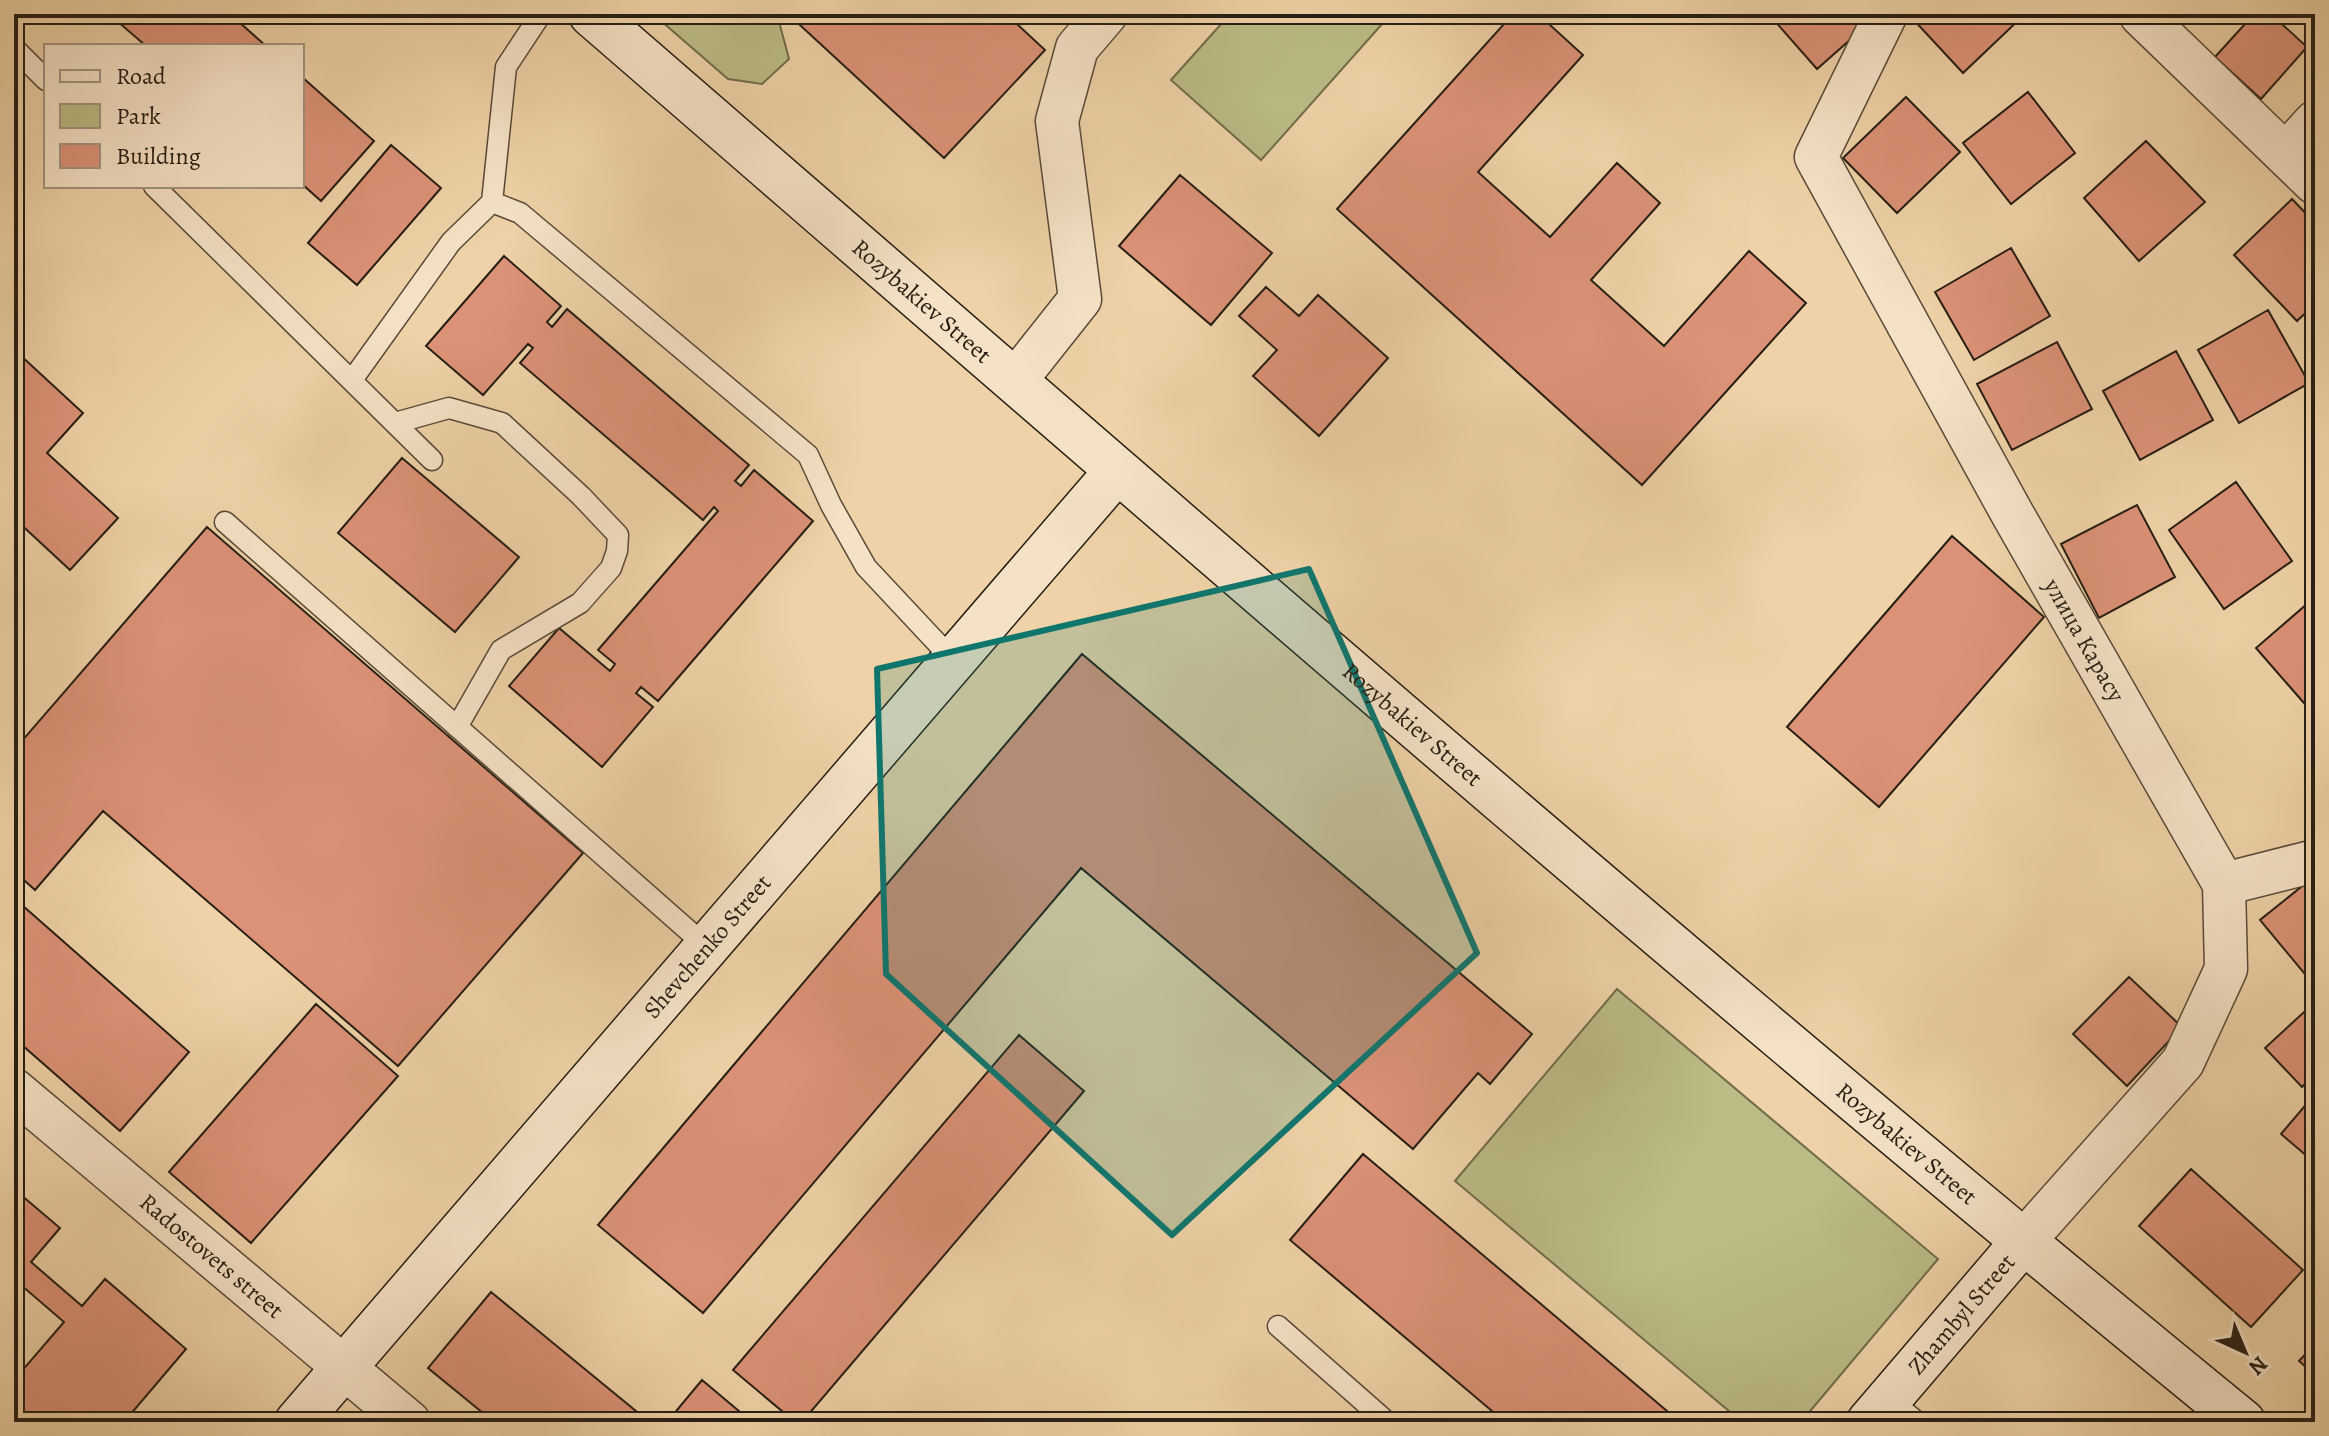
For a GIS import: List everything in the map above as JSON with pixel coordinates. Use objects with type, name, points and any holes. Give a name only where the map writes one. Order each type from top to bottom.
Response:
[{"type":"main road","name":"Rozybakiev Street","points":[[591,14],[1117,471],[2023,1242],[2243,1422]]},
{"type":"main road","name":"Shevchenko Street","points":[[297,1422],[1117,471]]},
{"type":"main road","name":"Zhambyl Street","points":[[1891,1414],[2023,1242]]},
{"type":"street","points":[[1015,381],[1080,299],[1057,121],[1077,48],[1106,14]]},
{"type":"street","name":"улица Карасу","points":[[1886,14],[1816,157],[2013,515],[2224,884],[2226,969],[2183,1062],[2023,1242]]},
{"type":"street","points":[[2141,15],[2315,183]]},
{"type":"street","points":[[2286,154],[2315,122]]},
{"type":"street","points":[[2224,884],[2315,861]]},
{"type":"street","name":"Radostovets street","points":[[14,1090],[409,1422]]},
{"type":"lane","points":[[352,380],[451,242],[492,202],[506,67],[541,14]]},
{"type":"lane","points":[[14,48],[44,78]]},
{"type":"lane","points":[[156,188],[432,460]]},
{"type":"lane","points":[[492,202],[520,213],[808,455],[831,505],[866,567],[953,660]]},
{"type":"lane","points":[[395,423],[449,408],[502,423],[618,535],[611,568],[580,603],[501,650],[457,727]]},
{"type":"lane","points":[[225,522],[707,947]]},
{"type":"lane","points":[[1278,1326],[1387,1422]]},
{"type":"highlighted area","points":[[1309,569],[1477,953],[1172,1235],[886,974],[877,669]]},
{"type":"green space","points":[[653,14],[777,14],[789,59],[762,84],[728,79]]},
{"type":"green space","points":[[1230,14],[1391,14],[1261,160],[1171,80]]},
{"type":"green space","points":[[1617,989],[1938,1259],[1801,1422],[1742,1422],[1455,1181]]},
{"type":"building","points":[[109,14],[230,14],[264,44],[144,44]]},
{"type":"building","points":[[788,14],[1006,14],[1045,50],[944,158]]},
{"type":"building","points":[[1513,14],[1538,14],[1583,55],[1478,172],[1550,237],[1617,163],[1660,203],[1591,280],[1664,346],[1749,251],[1806,303],[1642,485],[1337,209]]},
{"type":"building","points":[[1779,14],[1862,14],[1869,23],[1817,69],[1773,19]]},
{"type":"building","points":[[1914,14],[2025,14],[1963,73],[1911,17]]},
{"type":"building","points":[[2254,14],[2271,14],[2307,47],[2261,99],[2215,57]]},
{"type":"building","points":[[2297,14],[2315,14],[2315,32]]},
{"type":"building","points":[[304,79],[374,141],[321,201],[304,186]]},
{"type":"building","points":[[2028,92],[2075,153],[2011,204],[1963,143]]},
{"type":"building","points":[[1906,97],[1960,152],[1897,213],[1843,158]]},
{"type":"building","points":[[2146,141],[2205,202],[2139,261],[2084,198]]},
{"type":"building","points":[[391,145],[441,188],[357,285],[308,243]]},
{"type":"building","points":[[1180,175],[1272,253],[1211,325],[1119,246]]},
{"type":"building","points":[[2292,199],[2315,223],[2315,304],[2297,321],[2234,255]]},
{"type":"building","points":[[2011,248],[2050,316],[1974,360],[1935,292]]},
{"type":"building","points":[[504,256],[561,306],[547,322],[552,327],[567,309],[749,465],[735,481],[741,486],[754,470],[813,521],[658,701],[641,687],[636,693],[653,707],[602,767],[509,686],[559,628],[610,671],[615,664],[598,650],[718,511],[714,507],[703,520],[520,363],[533,348],[528,344],[483,395],[426,346]]},
{"type":"building","points":[[1266,287],[1299,316],[1318,295],[1388,358],[1319,436],[1253,376],[1277,350],[1239,316]]},
{"type":"building","points":[[2268,310],[2309,383],[2239,423],[2198,350]]},
{"type":"building","points":[[2057,342],[2092,409],[2012,450],[1977,384]]},
{"type":"building","points":[[2176,351],[2213,420],[2140,460],[2103,391]]},
{"type":"building","points":[[19,354],[83,413],[47,453],[118,518],[70,570],[14,518],[14,359]]},
{"type":"building","points":[[402,458],[519,557],[455,632],[338,533]]},
{"type":"building","points":[[2236,482],[2292,561],[2224,609],[2169,530]]},
{"type":"building","points":[[2137,505],[2175,577],[2099,618],[2061,544]]},
{"type":"building","points":[[207,527],[583,853],[398,1066],[103,811],[35,890],[14,871],[14,750]]},
{"type":"building","points":[[1952,536],[2044,617],[1879,807],[1787,727]]},
{"type":"building","points":[[2315,597],[2315,694],[2304,703],[2256,648]]},
{"type":"building","points":[[1082,654],[1532,1034],[1490,1084],[1478,1073],[1413,1149],[1081,868],[703,1313],[598,1225]]},
{"type":"building","points":[[2311,879],[2315,884],[2314,985],[2260,920]]},
{"type":"building","points":[[14,898],[189,1052],[120,1131],[14,1038]]},
{"type":"building","points":[[2129,977],[2182,1027],[2127,1086],[2073,1034]]},
{"type":"building","points":[[2315,1002],[2315,1074],[2302,1087],[2265,1048]]},
{"type":"building","points":[[316,1004],[398,1076],[251,1243],[169,1172]]},
{"type":"building","points":[[1019,1035],[1084,1091],[802,1422],[795,1422],[733,1370]]},
{"type":"building","points":[[2315,1094],[2315,1163],[2281,1134]]},
{"type":"building","points":[[1363,1154],[1680,1422],[1505,1422],[1290,1240]]},
{"type":"building","points":[[2191,1169],[2303,1270],[2251,1327],[2139,1226]]},
{"type":"building","points":[[14,1189],[60,1228],[31,1262],[82,1306],[105,1279],[186,1349],[124,1422],[14,1422],[14,1380],[64,1322],[21,1285],[14,1292]]},
{"type":"building","points":[[491,1292],[642,1416],[638,1422],[494,1422],[428,1368]]},
{"type":"building","points":[[2315,1344],[2315,1375],[2299,1361]]},
{"type":"building","points":[[702,1380],[752,1422],[667,1422]]}]
